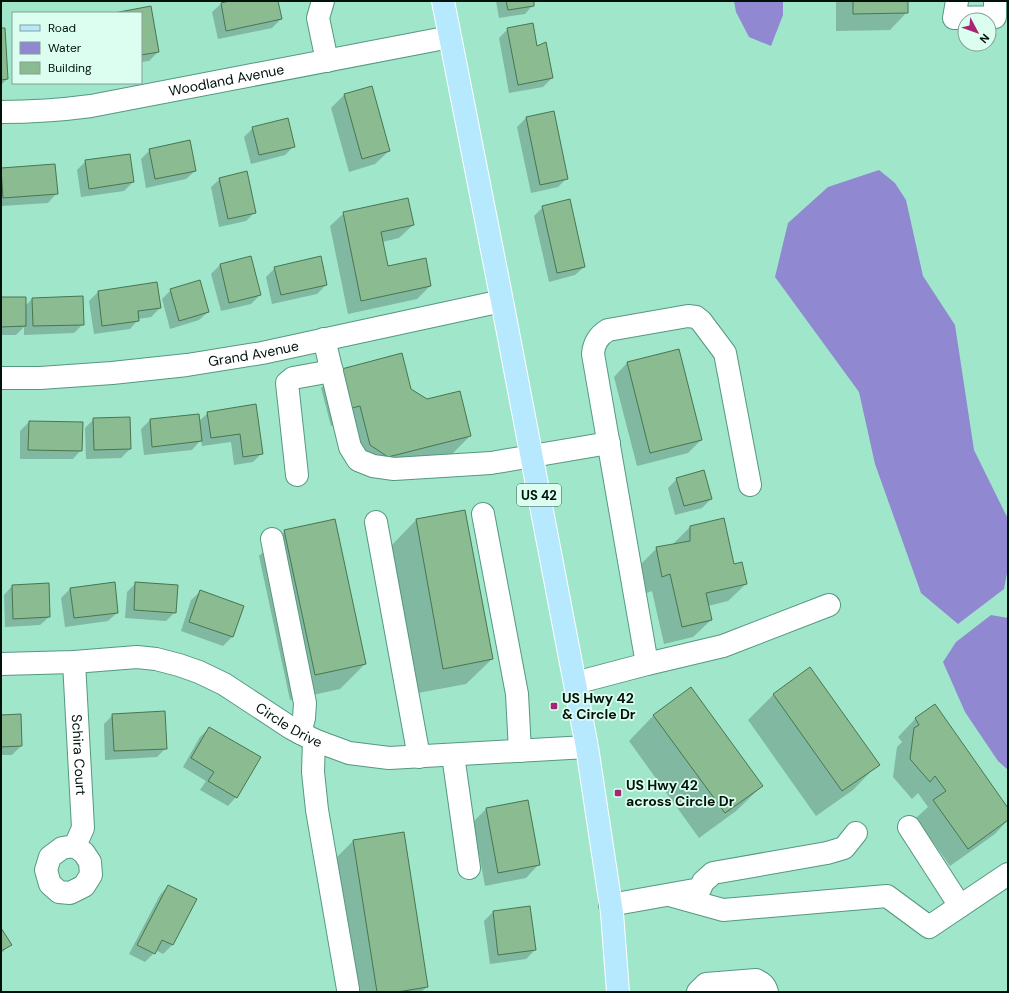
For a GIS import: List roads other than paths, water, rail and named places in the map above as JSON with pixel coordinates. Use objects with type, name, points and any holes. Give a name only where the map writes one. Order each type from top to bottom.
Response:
[{"type":"main road","name":"US 42","points":[[443,1],[502,300],[587,747],[610,906],[618,992]]},
{"type":"street","points":[[323,1],[318,18],[327,60]]},
{"type":"street","points":[[957,1],[954,18],[995,17],[995,1]]},
{"type":"street","name":"Woodland Avenue","points":[[1,112],[36,112],[90,106],[450,37]]},
{"type":"street","name":"Grand Avenue","points":[[1,378],[40,378],[112,373],[187,365],[262,353],[502,300]]},
{"type":"street","points":[[647,664],[593,354],[596,341],[601,334],[608,330],[622,327],[688,316],[696,317],[701,321],[725,353],[750,485]]},
{"type":"street","points":[[324,339],[350,447],[358,460],[373,466],[394,469],[491,463],[609,443]]},
{"type":"street","points":[[297,475],[287,383],[293,378],[332,371]]},
{"type":"street","points":[[483,514],[517,694],[520,751]]},
{"type":"street","points":[[376,522],[419,756]]},
{"type":"street","points":[[272,539],[304,703],[304,718],[313,772],[317,810],[348,989]]},
{"type":"street","points":[[575,683],[722,646],[829,605]]},
{"type":"street","name":"Circle Drive","points":[[1,664],[74,662],[138,657],[156,659],[199,672],[224,684],[307,737],[349,753],[390,758],[587,747]]},
{"type":"street","name":"Schira Court","points":[[74,662],[83,828],[75,846]]},
{"type":"street","points":[[453,755],[469,868]]},
{"type":"street","points":[[909,827],[960,906]]},
{"type":"street","points":[[610,906],[700,889],[703,882],[713,873],[827,853],[844,848],[856,833]]},
{"type":"street","points":[[669,895],[723,910],[887,896],[929,927],[1008,874]]},
{"type":"street","points":[[698,992],[706,984],[756,980],[766,988],[767,992]]},
{"type":"water","points":[[734,1],[783,1],[783,15],[771,46],[749,37],[736,12]]},
{"type":"water","points":[[879,170],[895,183],[906,200],[923,276],[955,325],[974,450],[1008,519],[1008,568],[1004,589],[958,624],[921,593],[875,464],[859,392],[775,277],[788,223],[828,187]]},
{"type":"water","points":[[991,615],[1008,618],[1008,770],[998,761],[965,712],[943,662],[956,642]]},
{"type":"place","name":"US Hwy 42 & Circle Dr","points":[[554,706]]},
{"type":"place","name":"US Hwy 42 across Circle Dr","points":[[618,793]]}]
